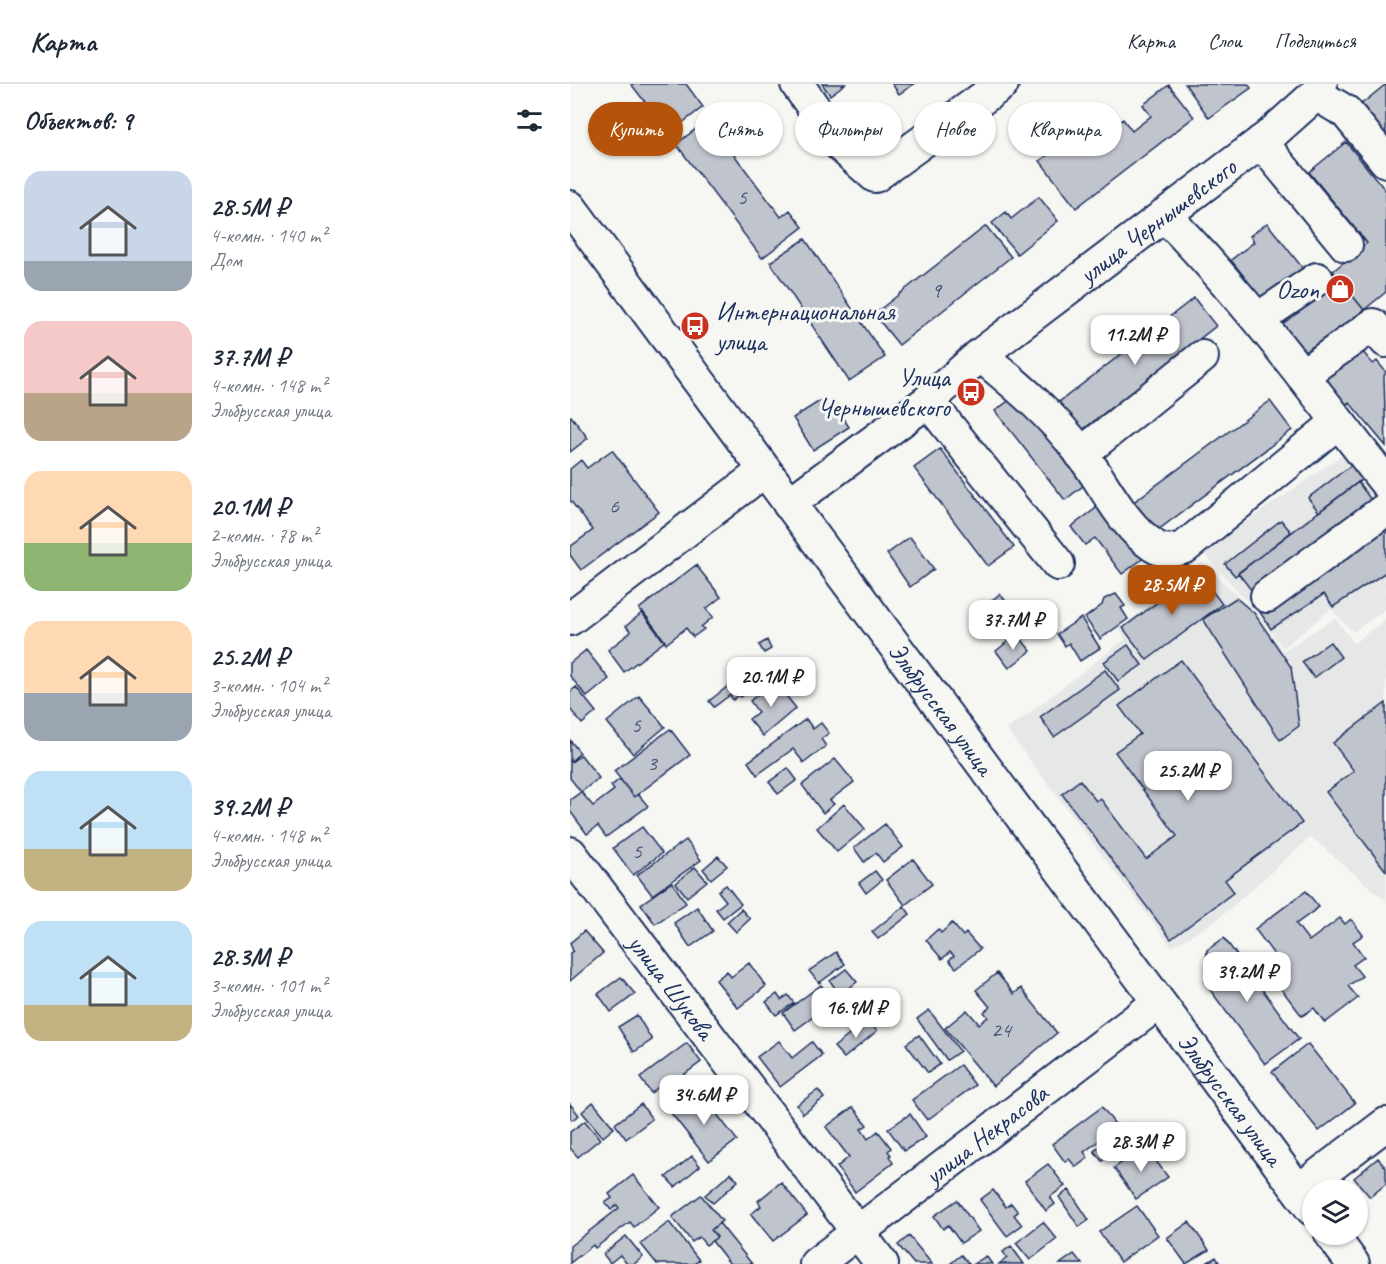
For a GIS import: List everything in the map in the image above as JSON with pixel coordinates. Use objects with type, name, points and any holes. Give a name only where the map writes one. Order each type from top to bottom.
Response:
[{"type":"street","points":[[797,84],[841,146],[875,176],[1002,84]]},
{"type":"street","points":[[1319,89],[1346,112],[1386,161]]},
{"type":"street","name":"улица Чернышевского","points":[[789,504],[928,401],[980,355],[1260,142],[1319,89]]},
{"type":"street","points":[[1260,142],[1346,245]]},
{"type":"street","name":"Эльбрусская улица","points":[[570,207],[1158,1003],[1302,1194]]},
{"type":"street","points":[[1164,215],[1200,252],[1258,319],[1386,483]]},
{"type":"street","points":[[1258,319],[1317,279]]},
{"type":"street","points":[[1302,375],[1373,325],[1386,341]]},
{"type":"street","points":[[980,355],[1035,400],[1081,453],[1137,530],[1156,548],[1173,551],[1185,547],[1338,422]]},
{"type":"street","points":[[1081,453],[1202,357]]},
{"type":"street","points":[[928,401],[1058,564]]},
{"type":"street","points":[[570,619],[764,471]]},
{"type":"street","points":[[1267,596],[1386,509]]},
{"type":"street","name":"улица Шукова","points":[[570,853],[882,1264]]},
{"type":"street","name":"улица Некрасова","points":[[816,1264],[1158,1003]]},
{"type":"street","points":[[1327,1179],[1386,1124]]},
{"type":"street","points":[[1340,1245],[1353,1264]]},
{"type":"shaded area","points":[[1356,454],[1386,505],[1386,609],[1353,632],[1331,609],[1283,648],[1256,612],[1203,552],[1342,455]]},
{"type":"shaded area","points":[[1202,563],[1255,612],[1283,651],[1335,618],[1354,643],[1386,619],[1386,901],[1311,837],[1218,919],[1172,947],[1007,730],[1125,639],[1119,629]]},
{"type":"building","points":[[631,84],[686,84],[699,102],[695,102],[695,113],[683,122],[683,102],[645,102]]},
{"type":"building","points":[[822,84],[845,84],[830,95]]},
{"type":"building","points":[[892,84],[914,84],[899,94]]},
{"type":"building","points":[[1185,84],[1248,84],[1251,88],[1209,118]]},
{"type":"building","points":[[1386,84],[1386,139],[1359,106]]},
{"type":"building","points":[[1169,85],[1194,117],[1076,208],[1040,161],[1046,156],[1122,156],[1122,120],[1132,131],[1151,116],[1143,105]]},
{"type":"building","points":[[695,130],[695,156],[735,156],[781,217],[790,210],[803,227],[762,258],[683,153],[683,139]]},
{"type":"building","points":[[1346,142],[1386,191],[1386,292],[1364,310],[1333,271],[1367,243],[1309,172]]},
{"type":"building","points":[[1039,197],[1058,221],[1017,254],[992,223],[1006,212],[1011,219]]},
{"type":"building","points":[[1267,223],[1305,271],[1264,302],[1231,260],[1254,242],[1250,236]]},
{"type":"building","points":[[986,226],[1011,257],[899,345],[874,314]]},
{"type":"building","points":[[805,239],[885,357],[849,381],[770,262]]},
{"type":"building","points":[[1339,279],[1364,310],[1305,358],[1279,327]]},
{"type":"building","points":[[1194,298],[1216,326],[1076,435],[1054,406]]},
{"type":"building","points":[[1357,345],[1373,364],[1377,361],[1386,372],[1384,376],[1386,446],[1349,402],[1346,405],[1321,375]]},
{"type":"building","points":[[1015,396],[1084,485],[1065,500],[995,411]]},
{"type":"building","points":[[823,399],[829,409],[835,405],[849,427],[813,450],[793,418]]},
{"type":"building","points":[[1270,401],[1292,430],[1154,533],[1131,504]]},
{"type":"building","points":[[570,417],[588,438],[570,452]]},
{"type":"building","points":[[940,449],[1014,547],[988,566],[914,468]]},
{"type":"building","points":[[612,450],[659,512],[581,570],[570,555],[570,547],[593,530],[570,500],[570,469],[581,460],[587,468]]},
{"type":"building","points":[[1354,463],[1365,477],[1319,512],[1308,498]]},
{"type":"building","points":[[1358,482],[1371,500],[1252,591],[1238,573]]},
{"type":"building","points":[[1103,503],[1148,555],[1122,574],[1095,538],[1085,545],[1071,527]]},
{"type":"building","points":[[1281,520],[1291,532],[1235,576],[1225,564]]},
{"type":"building","points":[[1386,525],[1386,572],[1333,607],[1324,594],[1271,629],[1258,609]]},
{"type":"building","points":[[910,537],[934,569],[910,587],[887,554]]},
{"type":"building","points":[[696,565],[721,597],[706,609],[713,617],[701,627],[704,629],[693,637],[686,628],[666,644],[639,609]]},
{"type":"building","points":[[1198,572],[1222,604],[1147,660],[1123,628]]},
{"type":"building","points":[[1000,594],[1016,614],[987,637],[971,616]]},
{"type":"building","points":[[1116,594],[1125,606],[1121,608],[1128,619],[1100,639],[1085,618],[1102,605],[1104,599]]},
{"type":"building","points":[[1236,598],[1254,613],[1291,667],[1299,726],[1280,740],[1203,619]]},
{"type":"building","points":[[643,612],[665,641],[624,672],[608,650],[631,632],[626,626]]},
{"type":"building","points":[[1081,618],[1100,648],[1080,661],[1069,643],[1065,646],[1057,634]]},
{"type":"building","points":[[1017,634],[1031,651],[1009,668],[996,651]]},
{"type":"building","points":[[767,640],[771,649],[764,653],[759,645]]},
{"type":"building","points":[[1330,642],[1341,657],[1314,678],[1302,662]]},
{"type":"building","points":[[1128,645],[1142,665],[1118,681],[1104,662]]},
{"type":"building","points":[[586,650],[609,679],[587,697],[570,676],[570,663]]},
{"type":"building","points":[[1181,660],[1302,823],[1225,880],[1234,892],[1171,939],[1062,794],[1080,780],[1096,801],[1100,798],[1146,859],[1177,836],[1115,752],[1140,734],[1119,706]]},
{"type":"building","points":[[755,665],[766,678],[741,697],[739,695],[733,700],[730,695],[714,707],[709,701]]},
{"type":"building","points":[[1105,670],[1120,690],[1054,737],[1040,717]]},
{"type":"building","points":[[774,681],[796,708],[763,736],[749,719],[758,712],[750,701]]},
{"type":"building","points":[[576,687],[596,712],[582,724],[570,709],[570,692]]},
{"type":"building","points":[[639,696],[665,727],[633,754],[607,722]]},
{"type":"building","points":[[1386,703],[1386,871],[1326,792],[1354,771],[1333,743]]},
{"type":"building","points":[[806,719],[813,729],[821,723],[829,733],[821,739],[826,746],[804,763],[793,749],[757,775],[748,762]]},
{"type":"building","points":[[670,729],[690,755],[634,797],[614,771]]},
{"type":"building","points":[[570,740],[580,753],[570,762]]},
{"type":"building","points":[[581,755],[599,778],[581,792],[570,778],[570,763]]},
{"type":"building","points":[[835,759],[854,782],[830,800],[834,804],[823,813],[802,785]]},
{"type":"building","points":[[788,768],[797,780],[778,794],[769,782]]},
{"type":"building","points":[[620,779],[634,797],[638,794],[648,806],[606,837],[598,826],[587,834],[570,811],[570,800],[581,792],[593,806],[614,790],[611,786]]},
{"type":"building","points":[[844,804],[865,829],[837,852],[817,828]]},
{"type":"building","points":[[885,824],[903,847],[883,862],[876,853],[864,862],[854,848]]},
{"type":"building","points":[[642,827],[662,853],[633,875],[613,848]]},
{"type":"building","points":[[686,840],[701,860],[652,895],[637,875]]},
{"type":"building","points":[[718,856],[727,866],[711,879],[703,869]]},
{"type":"building","points":[[913,859],[932,884],[905,905],[886,880]]},
{"type":"building","points":[[695,867],[707,881],[687,897],[676,883]]},
{"type":"building","points":[[875,871],[882,880],[866,893],[859,883]]},
{"type":"building","points":[[672,882],[686,903],[655,924],[641,904]]},
{"type":"building","points":[[726,885],[741,904],[723,918],[716,909],[726,901],[718,891]]},
{"type":"building","points":[[1306,891],[1319,907],[1296,924],[1309,941],[1340,918],[1345,924],[1351,919],[1363,935],[1353,942],[1364,957],[1353,965],[1362,976],[1348,986],[1358,998],[1325,1023],[1314,1008],[1302,1016],[1275,981],[1287,972],[1255,929]]},
{"type":"building","points":[[904,906],[910,914],[878,939],[872,932]]},
{"type":"building","points":[[697,907],[713,931],[690,947],[674,923]]},
{"type":"building","points":[[741,909],[750,919],[736,932],[727,922]]},
{"type":"building","points":[[952,923],[963,936],[966,933],[980,949],[956,968],[949,960],[954,956],[950,952],[942,959],[926,940],[938,929],[941,933]]},
{"type":"building","points":[[584,931],[603,953],[570,981],[570,953],[573,951],[570,943]]},
{"type":"building","points":[[1224,938],[1299,1039],[1265,1064],[1205,983],[1207,950]]},
{"type":"building","points":[[836,952],[845,964],[819,983],[809,971]]},
{"type":"building","points":[[749,963],[766,986],[738,1008],[716,980],[727,971],[731,977]]},
{"type":"building","points":[[846,969],[857,982],[840,995],[830,981]]},
{"type":"building","points":[[997,973],[1014,994],[1021,988],[1057,1033],[993,1086],[945,1028],[967,1010],[979,1024],[988,1017],[984,1012],[990,1007],[976,990]]},
{"type":"building","points":[[621,977],[635,994],[611,1012],[598,994]]},
{"type":"building","points":[[821,985],[834,1002],[795,1030],[783,1013]]},
{"type":"building","points":[[777,994],[781,1000],[788,995],[794,1003],[776,1015],[766,1002]]},
{"type":"building","points":[[929,1010],[960,1051],[947,1060],[917,1019]]},
{"type":"building","points":[[637,1015],[652,1040],[634,1052],[618,1027]]},
{"type":"building","points":[[868,1020],[877,1031],[844,1058],[834,1047]]},
{"type":"building","points":[[919,1035],[940,1064],[928,1073],[906,1044]]},
{"type":"building","points":[[779,1041],[792,1058],[812,1042],[822,1055],[780,1087],[757,1057]]},
{"type":"building","points":[[687,1043],[701,1062],[663,1090],[660,1086],[651,1093],[640,1078]]},
{"type":"building","points":[[1308,1044],[1355,1103],[1319,1131],[1272,1072]]},
{"type":"building","points":[[960,1065],[975,1085],[927,1120],[912,1100]]},
{"type":"building","points":[[818,1090],[824,1098],[803,1114],[797,1105]]},
{"type":"building","points":[[699,1091],[737,1140],[709,1161],[671,1113]]},
{"type":"building","points":[[593,1102],[614,1128],[603,1137],[582,1112]]},
{"type":"building","points":[[570,1104],[579,1115],[572,1120],[570,1118]]},
{"type":"building","points":[[641,1104],[652,1119],[626,1139],[615,1124]]},
{"type":"building","points":[[853,1107],[867,1125],[861,1129],[868,1139],[878,1131],[891,1148],[888,1151],[893,1163],[855,1192],[837,1167],[849,1157],[826,1127]]},
{"type":"building","points":[[1102,1107],[1120,1131],[1130,1123],[1139,1134],[1102,1161],[1094,1151],[1110,1139],[1107,1135],[1084,1152],[1088,1158],[1076,1167],[1069,1159],[1065,1162],[1052,1144]]},
{"type":"building","points":[[910,1114],[926,1137],[904,1151],[888,1129]]},
{"type":"building","points":[[585,1121],[600,1139],[578,1157],[570,1148],[570,1132]]},
{"type":"building","points":[[1145,1146],[1168,1177],[1136,1199],[1114,1168]]},
{"type":"building","points":[[692,1156],[700,1166],[675,1187],[666,1177]]},
{"type":"building","points":[[1378,1158],[1386,1168],[1386,1184],[1370,1197],[1368,1179],[1354,1178]]},
{"type":"building","points":[[1048,1164],[1065,1186],[1050,1197],[1055,1204],[1046,1211],[1025,1181]]},
{"type":"building","points":[[731,1173],[738,1181],[713,1203],[705,1195]]},
{"type":"building","points":[[633,1175],[659,1207],[634,1227],[630,1222],[595,1248],[593,1245],[570,1263],[570,1246],[619,1208],[617,1205],[611,1210],[605,1203],[612,1198],[609,1194]]},
{"type":"building","points":[[781,1182],[807,1215],[773,1241],[751,1214],[761,1206],[758,1201]]},
{"type":"building","points":[[993,1190],[1006,1207],[1011,1203],[1018,1212],[1014,1215],[1022,1225],[1007,1236],[980,1200]]},
{"type":"building","points":[[1069,1190],[1089,1220],[1079,1227],[1059,1197]]},
{"type":"building","points":[[701,1195],[722,1221],[711,1230],[717,1237],[706,1245],[699,1237],[692,1242],[672,1217]]},
{"type":"building","points":[[957,1200],[979,1231],[961,1243],[948,1225],[943,1229],[934,1216]]},
{"type":"building","points":[[1137,1206],[1158,1235],[1120,1262],[1099,1232]]},
{"type":"building","points":[[669,1222],[699,1260],[694,1264],[657,1264],[641,1244]]},
{"type":"building","points":[[1043,1222],[1057,1239],[1030,1260],[1016,1243]]},
{"type":"building","points":[[1189,1222],[1209,1250],[1186,1264],[1167,1238]]},
{"type":"building","points":[[719,1223],[752,1264],[730,1264],[712,1241],[717,1237],[711,1230]]},
{"type":"building","points":[[626,1236],[643,1257],[634,1264],[627,1264],[620,1255],[610,1263],[603,1254]]},
{"type":"building","points":[[909,1236],[932,1264],[914,1264],[898,1245]]},
{"type":"building","points":[[1011,1246],[1024,1264],[999,1264],[1007,1258],[1003,1252]]},
{"type":"building","points":[[1074,1254],[1082,1264],[1060,1264]]},
{"type":"building","points":[[961,1255],[969,1264],[950,1264]]},
{"type":"building","points":[[986,1256],[992,1264],[974,1264]]},
{"type":"building","points":[[1216,1257],[1220,1264],[1205,1264]]},
{"type":"place","name":"Ozon","points":[[1340,289]]},
{"type":"place","name":"Интернациональная улица","points":[[695,326]]},
{"type":"place","name":"Улица Чернышевского","points":[[971,392]]}]
